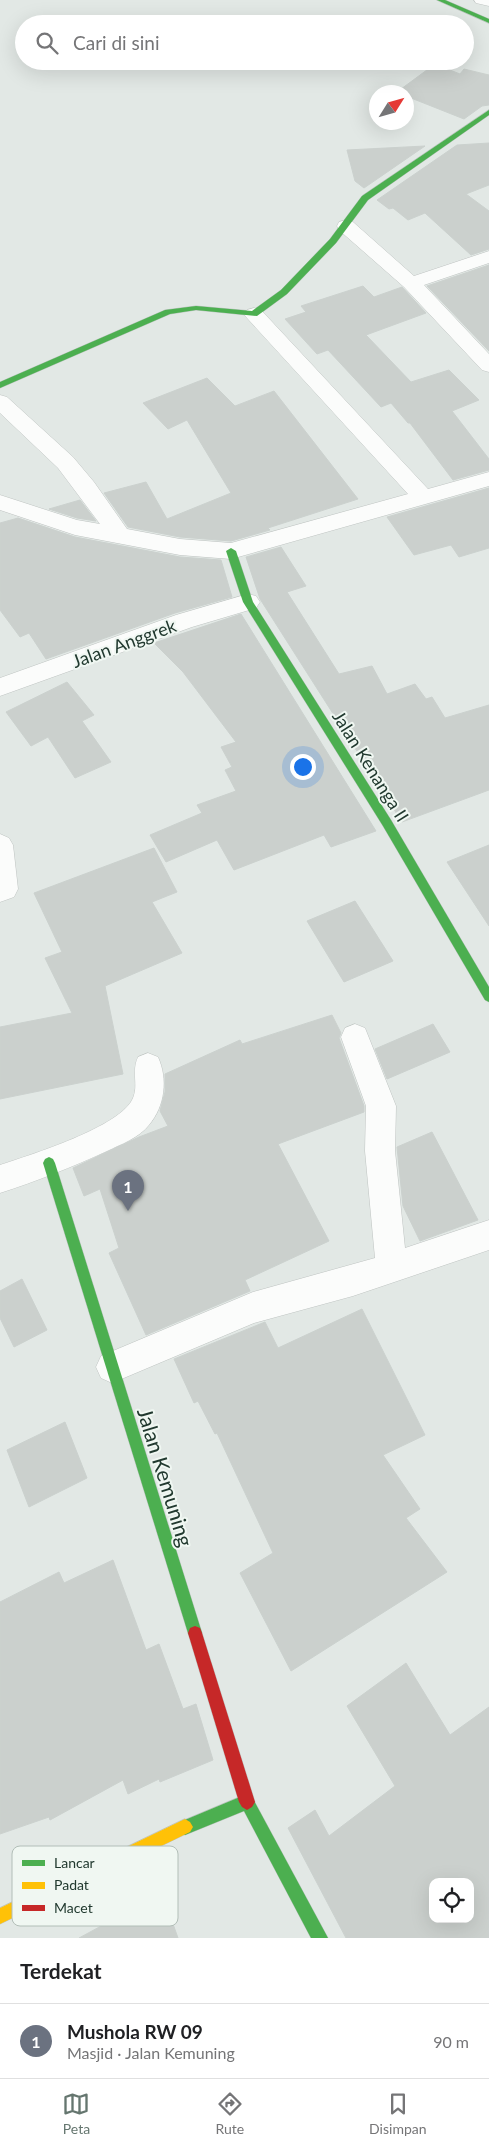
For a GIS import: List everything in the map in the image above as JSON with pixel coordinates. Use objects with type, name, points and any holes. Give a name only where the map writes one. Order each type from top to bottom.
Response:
[{"type":"street","points":[[440,0],[489,21]]},
{"type":"street","points":[[482,0],[489,1]]},
{"type":"street","points":[[254,314],[284,292],[346,226],[365,198],[489,112]]},
{"type":"street","points":[[346,226],[411,283],[489,366]]},
{"type":"street","points":[[411,283],[489,257]]},
{"type":"street","points":[[0,385],[168,312],[196,308],[254,314],[423,497]]},
{"type":"street","points":[[0,402],[73,471],[99,504],[119,535]]},
{"type":"street","points":[[0,502],[75,527],[180,547],[231,551],[489,479]]},
{"type":"street","name":"Jalan Kenanga II","points":[[231,551],[248,602],[387,824],[489,997]]},
{"type":"street","name":"Jalan Anggrek","points":[[0,687],[184,621],[248,602]]},
{"type":"street","points":[[0,846],[4,889],[0,891]]},
{"type":"street","points":[[355,1037],[381,1106],[380,1151],[392,1268]]},
{"type":"street","points":[[0,1179],[49,1163],[125,1128],[139,1116],[148,1100],[150,1090],[148,1066]]},
{"type":"street","name":"Jalan Kemuning","points":[[49,1163],[247,1802],[320,1938]]},
{"type":"street","points":[[112,1367],[252,1308],[392,1268],[489,1235]]},
{"type":"street","points":[[146,1846],[194,1823],[247,1802]]},
{"type":"street","points":[[0,1916],[12,1910]]},
{"type":"building","points":[[427,70],[450,70],[460,74],[463,70],[468,70],[489,75],[489,105],[482,106],[464,119],[414,99],[414,85],[406,85]]},
{"type":"building","points":[[489,143],[489,185],[466,194],[489,211],[489,249],[471,255],[425,213],[408,220],[393,208],[389,209],[377,200],[457,145]]},
{"type":"building","points":[[425,146],[364,188],[355,181],[347,150]]},
{"type":"building","points":[[489,265],[489,351],[427,286]]},
{"type":"building","points":[[363,286],[374,297],[402,287],[426,313],[366,335],[411,382],[449,370],[479,400],[452,411],[489,459],[489,470],[453,480],[410,423],[391,403],[381,407],[328,350],[317,354],[285,319],[306,312],[301,306]]},
{"type":"building","points":[[207,378],[235,406],[274,391],[358,499],[268,528],[270,530],[231,541],[180,537],[128,527],[104,493],[146,482],[167,519],[231,493],[187,420],[168,429],[143,403]]},
{"type":"building","points":[[489,488],[489,548],[459,557],[451,545],[414,555],[387,517]]},
{"type":"building","points":[[80,500],[96,521],[77,518],[49,509]]},
{"type":"building","points":[[18,518],[75,537],[180,557],[221,560],[232,597],[175,613],[46,659],[29,633],[20,637],[0,610],[0,523]]},
{"type":"building","points":[[281,547],[306,586],[287,592],[339,674],[372,666],[387,694],[415,684],[426,699],[432,697],[445,718],[489,705],[489,790],[402,822],[260,599],[246,557]]},
{"type":"building","points":[[241,614],[376,831],[331,847],[324,835],[234,870],[217,840],[166,862],[150,835],[202,813],[197,805],[236,791],[225,770],[232,767],[221,747],[236,742],[183,672],[154,643]]},
{"type":"building","points":[[67,682],[94,715],[82,721],[111,762],[75,778],[48,737],[31,746],[6,712]]},
{"type":"building","points":[[489,845],[489,926],[447,862]]},
{"type":"building","points":[[154,848],[177,892],[152,902],[182,953],[105,986],[123,1074],[0,1099],[0,1027],[72,1013],[45,958],[62,952],[34,893]]},
{"type":"building","points":[[355,901],[393,961],[344,982],[307,921]]},
{"type":"building","points":[[332,1015],[341,1033],[339,1038],[364,1106],[364,1112],[278,1144],[329,1241],[245,1280],[250,1291],[146,1335],[109,1253],[119,1248],[100,1189],[84,1196],[73,1168],[139,1137],[168,1126],[160,1111],[165,1092],[165,1074],[240,1040],[242,1044]]},
{"type":"building","points":[[433,1024],[450,1052],[387,1079],[375,1049]]},
{"type":"building","points":[[432,1132],[478,1220],[420,1241],[403,1206],[397,1147]]},
{"type":"building","points":[[22,1279],[47,1330],[14,1347],[0,1318],[0,1291]]},
{"type":"building","points":[[362,1309],[425,1435],[383,1455],[420,1509],[406,1518],[447,1572],[291,1671],[240,1573],[273,1553],[217,1433],[215,1434],[198,1401],[194,1403],[174,1359],[265,1322],[278,1348]]},
{"type":"building","points":[[65,1422],[87,1478],[29,1507],[7,1450]]},
{"type":"building","points":[[113,1560],[146,1650],[159,1644],[183,1709],[196,1704],[213,1760],[160,1782],[159,1779],[128,1794],[123,1780],[50,1820],[49,1817],[0,1834],[0,1602],[59,1572],[64,1583]]},
{"type":"building","points":[[406,1663],[450,1735],[489,1707],[489,1938],[346,1938],[288,1828],[315,1810],[329,1836],[395,1786],[347,1706]]},
{"type":"building","points":[[101,1926],[174,1926],[178,1938],[79,1938]]},
{"type":"traffic: fast","points":[[440,0],[489,21]]},
{"type":"traffic: fast","points":[[0,385],[168,312],[196,308],[254,314],[284,292],[333,241],[365,198],[489,112]]},
{"type":"traffic: fast","points":[[231,551],[248,602],[387,823],[489,997]]},
{"type":"traffic: fast","points":[[49,1163],[195,1633]]},
{"type":"traffic: fast","points":[[185,1827],[247,1802],[320,1938]]},
{"type":"traffic: slow","points":[[146,1846],[185,1827]]},
{"type":"traffic: slow","points":[[0,1916],[12,1910]]},
{"type":"traffic: jam","points":[[195,1633],[247,1802]]},
{"type":"place","name":"Mushola RW 09","points":[[128,1211]]}]
